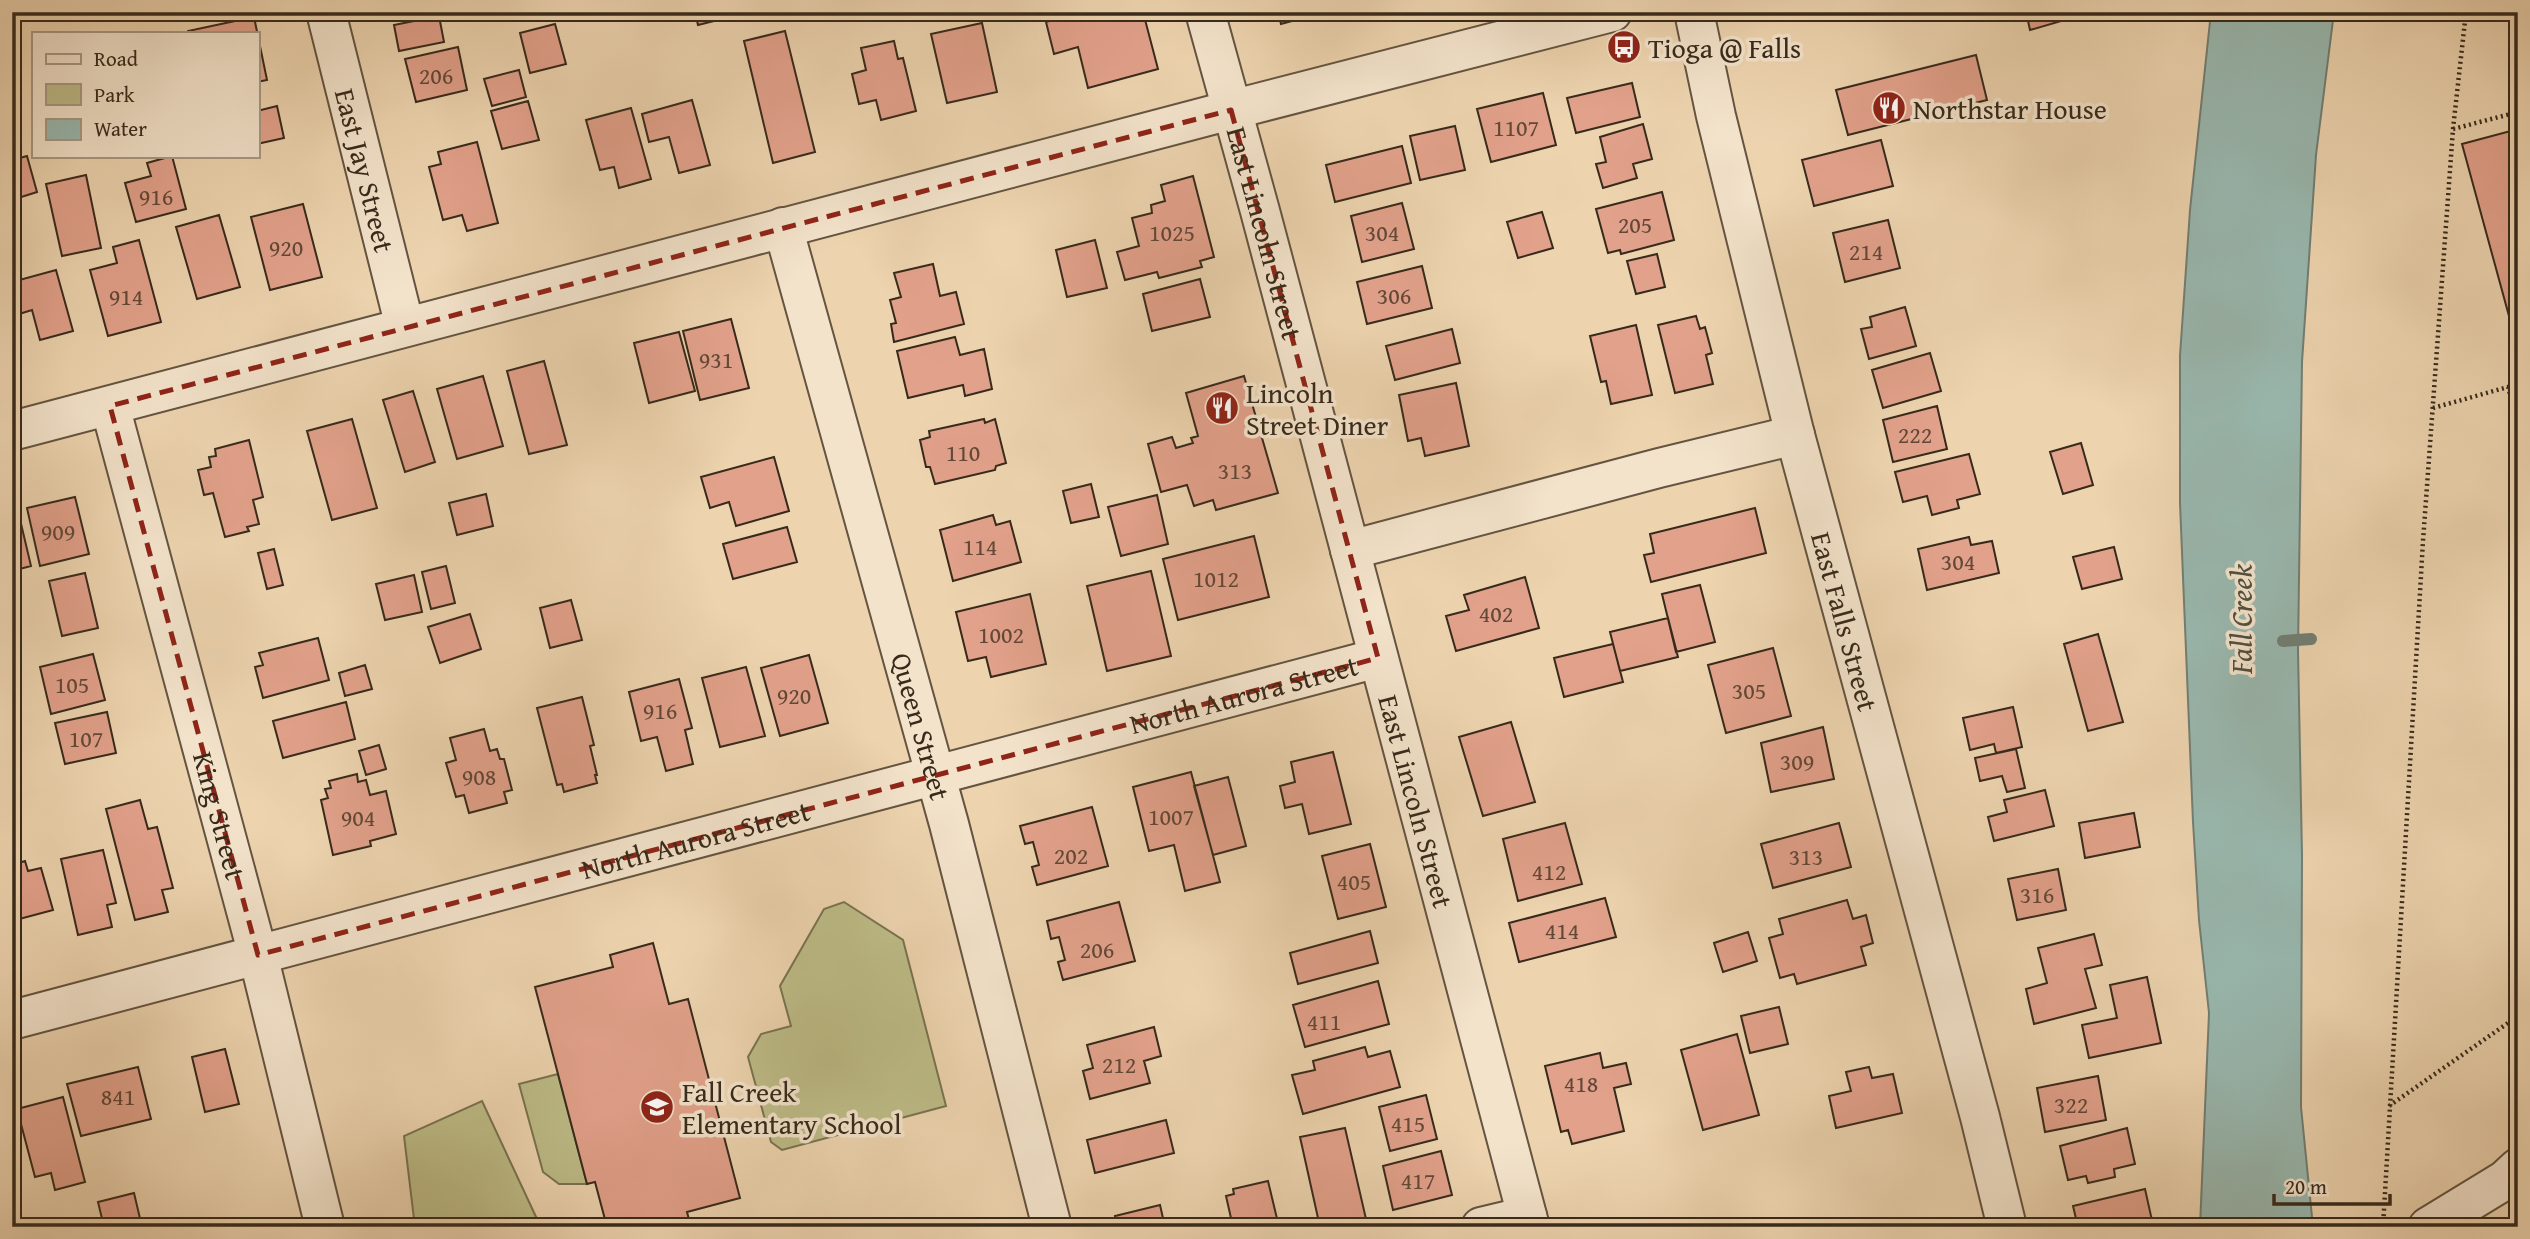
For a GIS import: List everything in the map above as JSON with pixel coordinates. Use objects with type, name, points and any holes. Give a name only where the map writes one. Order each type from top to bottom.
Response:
[{"type":"street","name":"East Jay Street","points":[[326,12],[405,327]]},
{"type":"street","name":"East Lincoln Street","points":[[1205,12],[1529,1221]]},
{"type":"street","points":[[12,431],[1612,12]]},
{"type":"street","name":"East Falls Street","points":[[1694,12],[1716,116],[1796,435],[1980,1117],[2007,1227]]},
{"type":"street","name":"Queen Street","points":[[783,228],[935,776],[1052,1227]]},
{"type":"street","name":"King Street","points":[[110,406],[257,955],[325,1227]]},
{"type":"street","points":[[1350,550],[1659,468],[1796,435]]},
{"type":"street","name":"North Aurora Street","points":[[12,1020],[1378,658]]},
{"type":"street","points":[[2428,1227],[2505,1180],[2518,1168]]},
{"type":"street","points":[[1481,1227],[1529,1221]]},
{"type":"path","points":[[2383,1227],[2423,541],[2453,129],[2466,12]]},
{"type":"path","points":[[2453,129],[2518,112]]},
{"type":"path","points":[[2433,408],[2508,387],[2518,423]]},
{"type":"path","points":[[2388,1107],[2518,1016]]},
{"type":"highlighted area","points":[[1231,110],[1378,658],[258,955],[110,406]]},
{"type":"green space","points":[[844,902],[903,940],[946,1106],[782,1150],[771,1142],[748,1057],[761,1034],[791,1026],[780,986],[824,909]]},
{"type":"green space","points":[[558,1074],[587,1184],[559,1184],[543,1172],[519,1084]]},
{"type":"green space","points":[[482,1101],[537,1219],[511,1227],[415,1227],[404,1136]]},
{"type":"water","name":"Fall Creek","points":[[2211,12],[2334,12],[2316,155],[2302,362],[2298,651],[2302,855],[2301,1107],[2313,1227],[2200,1227],[2209,1013],[2199,920],[2193,822],[2180,503],[2180,356],[2190,210]]},
{"type":"building","points":[[695,12],[720,12],[722,19],[698,25]]},
{"type":"building","points":[[1057,12],[1143,12],[1158,69],[1088,88],[1078,47],[1054,54],[1046,22],[1059,18]]},
{"type":"building","points":[[1278,12],[1325,12],[1281,24]]},
{"type":"building","points":[[2026,12],[2092,12],[2030,30]]},
{"type":"building","points":[[439,16],[444,42],[399,51],[394,25]]},
{"type":"building","points":[[254,17],[257,32],[188,32]]},
{"type":"building","points":[[982,23],[997,92],[947,103],[931,34]]},
{"type":"building","points":[[555,24],[566,64],[530,73],[520,33]]},
{"type":"building","points":[[785,31],[815,152],[773,163],[744,41]]},
{"type":"building","points":[[259,41],[267,80],[259,82]]},
{"type":"building","points":[[894,41],[898,59],[903,58],[916,111],[881,120],[876,100],[859,104],[852,74],[866,70],[861,48]]},
{"type":"building","points":[[458,47],[467,90],[416,102],[405,59]]},
{"type":"building","points":[[1976,55],[1987,100],[1848,135],[1836,90]]},
{"type":"building","points":[[519,70],[526,97],[492,106],[484,79]]},
{"type":"building","points":[[1632,83],[1640,117],[1576,133],[1567,98]]},
{"type":"building","points":[[1543,93],[1556,145],[1491,162],[1477,109]]},
{"type":"building","points":[[692,100],[710,165],[679,173],[669,137],[649,142],[642,114]]},
{"type":"building","points":[[528,101],[539,140],[502,149],[491,111]]},
{"type":"building","points":[[277,106],[284,138],[259,144],[259,110]]},
{"type":"building","points":[[631,108],[651,179],[619,188],[614,167],[600,170],[586,120]]},
{"type":"building","points":[[1643,124],[1652,159],[1633,164],[1637,178],[1603,188],[1596,164],[1606,162],[1600,137]]},
{"type":"building","points":[[1455,126],[1465,170],[1420,180],[1410,136]]},
{"type":"building","points":[[2518,129],[2518,349],[2462,144]]},
{"type":"building","points":[[1881,140],[1893,186],[1814,206],[1802,160]]},
{"type":"building","points":[[477,142],[498,223],[467,231],[462,215],[443,220],[429,167],[441,164],[438,152]]},
{"type":"building","points":[[1402,146],[1411,183],[1335,202],[1326,165]]},
{"type":"building","points":[[27,156],[37,192],[12,200],[12,160]]},
{"type":"building","points":[[173,158],[186,209],[136,222],[125,183],[151,176],[147,163]]},
{"type":"building","points":[[86,175],[101,248],[62,256],[46,184]]},
{"type":"building","points":[[1193,176],[1214,257],[1200,261],[1202,267],[1159,278],[1157,272],[1125,280],[1117,252],[1139,246],[1132,218],[1152,213],[1151,205],[1165,201],[1161,185]]},
{"type":"building","points":[[1662,192],[1674,240],[1621,254],[1620,250],[1608,253],[1596,209]]},
{"type":"building","points":[[1402,203],[1414,249],[1362,262],[1351,216]]},
{"type":"building","points":[[303,204],[322,277],[270,290],[251,217]]},
{"type":"building","points":[[1542,212],[1553,248],[1518,258],[1507,222]]},
{"type":"building","points":[[219,215],[240,287],[197,299],[176,227]]},
{"type":"building","points":[[1888,220],[1900,268],[1845,282],[1833,233]]},
{"type":"building","points":[[139,240],[161,322],[108,336],[90,270],[117,263],[113,247]]},
{"type":"building","points":[[1095,240],[1107,288],[1067,297],[1056,250]]},
{"type":"building","points":[[1657,254],[1665,287],[1636,294],[1627,261]]},
{"type":"building","points":[[933,264],[940,296],[956,292],[964,324],[894,342],[891,324],[896,323],[890,300],[901,297],[894,273]]},
{"type":"building","points":[[1422,266],[1432,308],[1367,324],[1357,282]]},
{"type":"building","points":[[56,270],[73,331],[40,340],[32,310],[16,315],[12,303],[12,282]]},
{"type":"building","points":[[1200,279],[1210,317],[1152,331],[1143,294]]},
{"type":"building","points":[[1905,307],[1916,346],[1869,359],[1861,329],[1872,327],[1870,317]]},
{"type":"building","points":[[1696,316],[1700,329],[1705,327],[1712,353],[1706,355],[1713,384],[1675,393],[1658,325]]},
{"type":"building","points":[[731,319],[749,388],[700,400],[683,331]]},
{"type":"building","points":[[1636,325],[1652,395],[1611,404],[1606,381],[1601,382],[1590,336]]},
{"type":"building","points":[[1452,329],[1460,363],[1395,380],[1386,346]]},
{"type":"building","points":[[679,332],[695,391],[649,403],[634,343]]},
{"type":"building","points":[[955,337],[960,355],[984,349],[992,389],[965,396],[963,385],[908,398],[897,351]]},
{"type":"building","points":[[1930,353],[1941,391],[1883,408],[1872,370]]},
{"type":"building","points":[[544,361],[567,445],[529,454],[507,371]]},
{"type":"building","points":[[483,376],[503,446],[457,459],[437,389]]},
{"type":"building","points":[[1244,376],[1278,493],[1216,510],[1213,500],[1194,506],[1187,485],[1161,492],[1148,444],[1172,437],[1176,448],[1193,443],[1191,438],[1198,436],[1186,393]]},
{"type":"building","points":[[1456,383],[1469,446],[1425,456],[1421,438],[1408,441],[1399,395]]},
{"type":"building","points":[[413,391],[435,462],[405,472],[383,400]]},
{"type":"building","points":[[1937,406],[1947,449],[1893,462],[1883,420]]},
{"type":"building","points":[[352,419],[377,508],[332,520],[307,431]]},
{"type":"building","points":[[984,419],[985,423],[995,419],[1006,463],[996,466],[995,470],[935,484],[930,467],[926,467],[920,440],[930,437],[929,431]]},
{"type":"building","points":[[249,440],[263,497],[253,500],[259,524],[247,527],[249,531],[225,537],[213,493],[204,495],[198,470],[211,467],[209,457],[216,456],[215,449]]},
{"type":"building","points":[[2081,443],[2093,485],[2063,494],[2050,452]]},
{"type":"building","points":[[1969,454],[1980,494],[1957,500],[1959,508],[1932,515],[1927,496],[1903,502],[1895,472]]},
{"type":"building","points":[[774,457],[789,511],[736,526],[729,502],[710,508],[701,477]]},
{"type":"building","points":[[1091,484],[1099,517],[1071,523],[1063,491]]},
{"type":"building","points":[[486,494],[493,526],[457,535],[449,503]]},
{"type":"building","points":[[1157,495],[1168,544],[1121,556],[1108,507]]},
{"type":"building","points":[[75,497],[89,554],[40,566],[27,508]]},
{"type":"building","points":[[1755,508],[1766,553],[1651,582],[1644,555],[1654,553],[1650,534]]},
{"type":"building","points":[[18,511],[31,566],[12,571],[12,512]]},
{"type":"building","points":[[993,515],[996,525],[1010,521],[1021,562],[953,581],[940,530]]},
{"type":"building","points":[[787,527],[797,562],[733,579],[723,544]]},
{"type":"building","points":[[1254,536],[1269,597],[1178,620],[1163,559]]},
{"type":"building","points":[[1969,537],[1971,545],[1992,541],[1999,573],[1927,590],[1918,549]]},
{"type":"building","points":[[2114,547],[2122,579],[2082,589],[2073,557]]},
{"type":"building","points":[[274,549],[283,585],[267,589],[258,553]]},
{"type":"building","points":[[446,566],[455,603],[431,609],[422,572]]},
{"type":"building","points":[[1151,571],[1171,656],[1107,671],[1087,586]]},
{"type":"building","points":[[85,573],[98,628],[62,636],[49,581]]},
{"type":"building","points":[[414,575],[422,612],[385,620],[376,584]]},
{"type":"building","points":[[1525,577],[1539,628],[1456,651],[1446,616],[1469,610],[1464,595]]},
{"type":"building","points":[[1700,585],[1715,642],[1676,652],[1662,594]]},
{"type":"building","points":[[1030,594],[1046,664],[991,677],[986,657],[968,661],[956,612]]},
{"type":"building","points":[[571,600],[582,640],[550,648],[540,608]]},
{"type":"building","points":[[470,614],[481,649],[440,663],[428,627]]},
{"type":"building","points":[[1668,618],[1678,657],[1620,671],[1610,632]]},
{"type":"building","points":[[2098,634],[2123,722],[2088,731],[2064,644]]},
{"type":"building","points":[[318,638],[329,680],[263,698],[255,667],[263,665],[259,653]]},
{"type":"building","points":[[1613,644],[1623,682],[1564,697],[1554,658]]},
{"type":"building","points":[[1773,648],[1791,716],[1726,733],[1708,665]]},
{"type":"building","points":[[93,654],[105,700],[51,714],[40,667]]},
{"type":"building","points":[[809,655],[828,723],[780,736],[761,668]]},
{"type":"building","points":[[365,665],[372,689],[345,696],[339,673]]},
{"type":"building","points":[[746,667],[765,736],[720,747],[702,678]]},
{"type":"building","points":[[679,679],[692,728],[685,730],[693,764],[666,771],[657,737],[641,741],[629,692]]},
{"type":"building","points":[[582,697],[594,745],[590,746],[597,783],[564,792],[562,784],[557,785],[537,708]]},
{"type":"building","points":[[346,702],[355,739],[283,758],[273,721]]},
{"type":"building","points":[[2013,707],[2022,747],[1996,753],[1994,744],[1970,750],[1963,718]]},
{"type":"building","points":[[107,712],[116,753],[65,764],[55,723]]},
{"type":"building","points":[[1511,722],[1535,802],[1483,816],[1459,737]]},
{"type":"building","points":[[1823,727],[1834,779],[1771,792],[1761,743]]},
{"type":"building","points":[[484,729],[490,751],[497,749],[500,759],[504,759],[512,790],[504,792],[507,803],[469,813],[464,795],[456,797],[446,763],[456,760],[450,738]]},
{"type":"building","points":[[379,745],[386,769],[366,775],[359,751]]},
{"type":"building","points":[[2016,749],[2025,788],[2007,792],[2002,776],[1980,781],[1975,758]]},
{"type":"building","points":[[1333,752],[1351,824],[1309,834],[1302,804],[1285,808],[1280,786],[1295,782],[1291,762]]},
{"type":"building","points":[[1191,772],[1220,882],[1185,891],[1174,845],[1149,851],[1133,787]]},
{"type":"building","points":[[357,774],[358,782],[366,780],[370,795],[386,791],[396,834],[370,841],[371,846],[333,855],[321,800],[328,798],[325,789],[331,788],[329,781]]},
{"type":"building","points":[[1228,777],[1246,846],[1213,855],[1194,786]]},
{"type":"building","points":[[2045,790],[2054,826],[1994,841],[1988,817],[2007,812],[2004,800]]},
{"type":"building","points":[[140,800],[148,829],[157,827],[173,888],[162,890],[168,912],[135,920],[106,809]]},
{"type":"building","points":[[1092,807],[1108,866],[1037,885],[1032,867],[1039,865],[1033,842],[1025,844],[1020,826]]},
{"type":"building","points":[[2134,813],[2140,847],[2085,858],[2079,823]]},
{"type":"building","points":[[1565,823],[1582,884],[1518,901],[1503,839]]},
{"type":"building","points":[[1839,823],[1851,867],[1773,888],[1761,844]]},
{"type":"building","points":[[1370,844],[1386,907],[1338,919],[1322,856]]},
{"type":"building","points":[[103,850],[116,903],[107,905],[112,927],[78,935],[61,859]]},
{"type":"building","points":[[25,861],[28,871],[41,868],[53,910],[12,921],[12,865]]},
{"type":"building","points":[[2058,869],[2066,910],[2017,920],[2008,879]]},
{"type":"building","points":[[1605,898],[1616,937],[1519,962],[1509,923]]},
{"type":"building","points":[[1847,900],[1853,919],[1866,915],[1873,943],[1861,947],[1866,965],[1797,984],[1794,974],[1780,978],[1769,938],[1783,934],[1779,919]]},
{"type":"building","points":[[1119,902],[1135,961],[1063,980],[1058,962],[1065,960],[1059,937],[1051,939],[1047,921]]},
{"type":"building","points":[[1370,931],[1378,963],[1298,984],[1290,953]]},
{"type":"building","points":[[1748,932],[1757,961],[1723,972],[1714,943]]},
{"type":"building","points":[[2094,934],[2102,965],[2085,969],[2096,1008],[2034,1024],[2026,989],[2047,983],[2038,948]]},
{"type":"building","name":"Fall Creek Elementary School","points":[[653,943],[669,1004],[688,999],[740,1198],[687,1212],[691,1227],[607,1227],[595,1182],[587,1184],[535,987],[613,967],[610,955]]},
{"type":"building","points":[[2147,977],[2161,1043],[2089,1058],[2082,1025],[2117,1018],[2110,985]]},
{"type":"building","points":[[1378,981],[1389,1024],[1305,1047],[1293,1005]]},
{"type":"building","points":[[1779,1007],[1788,1044],[1750,1053],[1741,1016]]},
{"type":"building","points":[[1154,1027],[1161,1056],[1144,1061],[1150,1083],[1090,1099],[1083,1071],[1093,1068],[1087,1045]]},
{"type":"building","points":[[1737,1034],[1759,1115],[1703,1130],[1681,1050]]},
{"type":"building","points":[[1365,1047],[1368,1057],[1390,1051],[1400,1087],[1303,1114],[1292,1075],[1315,1070],[1313,1061]]},
{"type":"building","points":[[225,1049],[239,1104],[205,1112],[192,1057]]},
{"type":"building","points":[[1600,1053],[1603,1068],[1626,1063],[1631,1084],[1614,1088],[1624,1131],[1572,1144],[1568,1130],[1561,1132],[1545,1066]]},
{"type":"building","points":[[138,1067],[151,1119],[81,1136],[67,1084]]},
{"type":"building","points":[[1869,1067],[1872,1078],[1893,1074],[1902,1113],[1836,1128],[1829,1096],[1851,1091],[1846,1072]]},
{"type":"building","points":[[2098,1076],[2106,1120],[2045,1132],[2037,1088]]},
{"type":"building","points":[[1426,1095],[1437,1139],[1390,1151],[1379,1107]]},
{"type":"building","points":[[63,1097],[85,1182],[55,1190],[51,1173],[35,1177],[17,1109]]},
{"type":"building","points":[[1166,1120],[1174,1153],[1095,1173],[1087,1140]]},
{"type":"building","points":[[1345,1128],[1366,1219],[1333,1227],[1320,1227],[1300,1137]]},
{"type":"building","points":[[2127,1128],[2135,1164],[2114,1169],[2115,1177],[2088,1183],[2086,1176],[2068,1180],[2060,1146]]},
{"type":"building","points":[[1441,1151],[1452,1195],[1393,1210],[1383,1166]]},
{"type":"building","points":[[1268,1181],[1279,1227],[1233,1227],[1226,1196],[1234,1194],[1233,1189]]},
{"type":"building","points":[[2145,1189],[2153,1225],[2078,1227],[2073,1206]]},
{"type":"building","points":[[134,1193],[142,1227],[104,1227],[98,1202]]},
{"type":"building","points":[[1160,1205],[1165,1227],[1117,1227],[1115,1216]]},
{"type":"waterway","points":[[2283,641],[2311,639]]},
{"type":"place","name":"Tioga @ Falls","points":[[1624,47]]},
{"type":"place","name":"Northstar House","points":[[1889,108]]},
{"type":"place","name":"Lincoln Street Diner","points":[[1222,408]]},
{"type":"place","name":"Fall Creek Elementary School","points":[[657,1107]]}]
